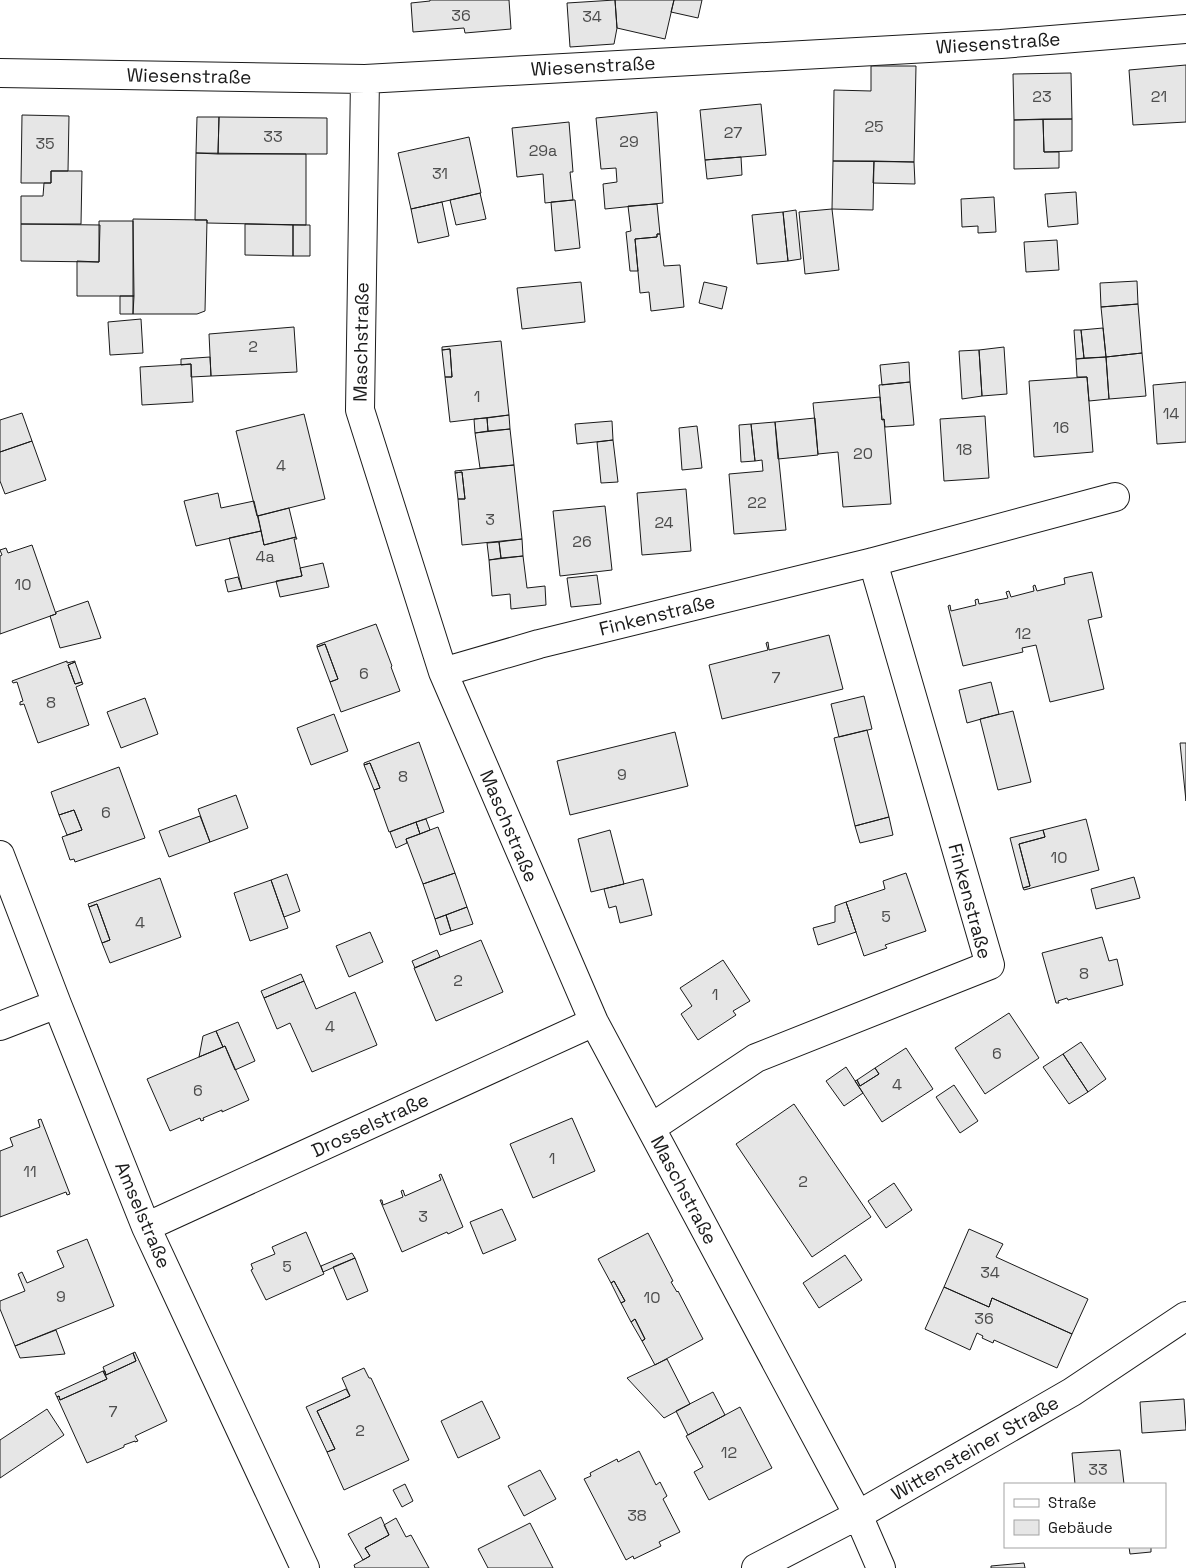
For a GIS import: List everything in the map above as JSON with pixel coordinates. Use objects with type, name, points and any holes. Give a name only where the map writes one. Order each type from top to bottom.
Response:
[{"type":"street","name":"Wiesenstraße","points":[[0,73],[365,79],[1001,44],[1186,29]]},
{"type":"street","name":"Maschstraße","points":[[365,79],[360,410],[443,672],[594,1022],[858,1515],[881,1568]]},
{"type":"street","name":"Finkenstraße","points":[[443,672],[539,644],[873,562],[1115,497]]},
{"type":"street","name":"Finkenstraße","points":[[651,1128],[756,1058],[990,965],[873,562]]},
{"type":"street","name":"Amselstraße","points":[[0,855],[146,1227],[305,1568]]},
{"type":"street","points":[[0,1026],[57,1004]]},
{"type":"street","name":"Drosselstraße","points":[[146,1227],[594,1022]]},
{"type":"street","name":"Wittensteiner Straße","points":[[756,1568],[858,1515],[1072,1392],[1186,1316]]},
{"type":"building","points":[[430,0],[509,0],[511,29],[465,33],[464,28],[413,32],[411,3]]},
{"type":"building","points":[[615,0],[617,28],[614,44],[570,47],[567,3]]},
{"type":"building","points":[[615,0],[674,0],[665,39],[617,28]]},
{"type":"building","points":[[674,0],[702,0],[698,18],[671,12]]},
{"type":"building","points":[[1186,65],[1186,122],[1133,125],[1129,70]]},
{"type":"building","points":[[871,66],[916,66],[914,162],[833,161],[834,90],[871,91]]},
{"type":"building","points":[[1071,73],[1072,119],[1014,120],[1013,74]]},
{"type":"building","points":[[761,104],[766,155],[705,160],[700,110]]},
{"type":"building","points":[[657,112],[663,203],[605,209],[603,184],[617,182],[616,168],[601,169],[596,118]]},
{"type":"building","points":[[22,115],[69,116],[68,171],[51,171],[51,183],[21,183]]},
{"type":"building","points":[[197,117],[219,117],[218,154],[196,153]]},
{"type":"building","points":[[219,117],[327,118],[327,154],[218,154]]},
{"type":"building","points":[[1043,119],[1072,119],[1072,151],[1044,152]]},
{"type":"building","points":[[1043,119],[1044,152],[1059,152],[1059,168],[1014,169],[1014,120]]},
{"type":"building","points":[[569,122],[573,172],[570,172],[573,200],[545,203],[543,174],[517,177],[512,128]]},
{"type":"building","points":[[469,137],[481,193],[411,209],[398,153]]},
{"type":"building","points":[[196,153],[306,154],[306,225],[207,223],[207,220],[195,220]]},
{"type":"building","points":[[741,157],[742,175],[707,179],[705,160]]},
{"type":"building","points":[[833,161],[874,161],[873,210],[832,209]]},
{"type":"building","points":[[874,161],[914,162],[915,184],[873,183]]},
{"type":"building","points":[[51,171],[82,171],[81,224],[21,224],[21,196],[43,196],[44,183],[51,183]]},
{"type":"building","points":[[1076,192],[1078,224],[1048,227],[1045,194]]},
{"type":"building","points":[[480,193],[486,219],[456,225],[450,200]]},
{"type":"building","points":[[994,197],[996,232],[978,233],[978,226],[962,227],[961,199]]},
{"type":"building","points":[[575,200],[580,248],[555,251],[551,202]]},
{"type":"building","points":[[442,202],[449,236],[418,243],[411,209]]},
{"type":"building","points":[[657,204],[660,234],[657,234],[657,237],[635,239],[638,271],[630,271],[626,232],[631,231],[628,206]]},
{"type":"building","points":[[832,209],[839,270],[805,274],[799,212]]},
{"type":"building","points":[[796,210],[801,259],[788,261],[783,212]]},
{"type":"building","points":[[783,212],[788,261],[757,264],[752,215]]},
{"type":"building","points":[[133,219],[207,220],[205,311],[197,314],[133,314]]},
{"type":"building","points":[[99,221],[133,221],[134,296],[77,296],[77,261],[99,262]]},
{"type":"building","points":[[21,224],[100,225],[99,262],[21,261]]},
{"type":"building","points":[[245,224],[293,225],[293,256],[245,255]]},
{"type":"building","points":[[293,225],[310,225],[310,256],[293,256]]},
{"type":"building","points":[[657,234],[660,234],[664,266],[680,265],[684,307],[651,311],[649,292],[640,293],[635,239],[657,237]]},
{"type":"building","points":[[1057,240],[1059,270],[1026,272],[1024,242]]},
{"type":"building","points":[[1137,281],[1138,304],[1101,307],[1100,283]]},
{"type":"building","points":[[581,282],[585,322],[522,329],[517,288]]},
{"type":"building","points":[[704,282],[727,287],[722,309],[699,303]]},
{"type":"building","points":[[120,296],[134,296],[133,314],[120,314]]},
{"type":"building","points":[[1138,304],[1142,353],[1106,357],[1101,307]]},
{"type":"building","points":[[141,319],[143,353],[110,355],[108,322]]},
{"type":"building","points":[[294,327],[297,372],[211,376],[209,334]]},
{"type":"building","points":[[1103,328],[1106,357],[1084,358],[1081,330]]},
{"type":"building","points":[[1074,330],[1081,330],[1084,358],[1076,359]]},
{"type":"building","points":[[501,341],[509,415],[450,422],[445,377],[452,377],[450,349],[442,350],[442,347]]},
{"type":"building","points":[[1004,347],[1007,394],[982,396],[979,350]]},
{"type":"building","points":[[450,349],[452,377],[445,377],[442,350]]},
{"type":"building","points":[[979,350],[982,396],[962,399],[959,351]]},
{"type":"building","points":[[1142,353],[1146,396],[1109,399],[1106,357]]},
{"type":"building","points":[[210,357],[211,376],[191,377],[191,364],[181,365],[181,359]]},
{"type":"building","points":[[1106,357],[1109,399],[1089,401],[1087,377],[1077,377],[1076,359]]},
{"type":"building","points":[[909,362],[910,382],[882,385],[880,365]]},
{"type":"building","points":[[191,364],[193,402],[142,405],[140,367]]},
{"type":"building","points":[[1087,377],[1093,452],[1034,457],[1029,381]]},
{"type":"building","points":[[910,382],[914,425],[885,427],[884,419],[882,420],[879,385]]},
{"type":"building","points":[[1186,382],[1186,442],[1157,444],[1153,385]]},
{"type":"building","points":[[880,397],[882,420],[884,419],[891,504],[843,507],[838,452],[818,454],[813,403]]},
{"type":"building","points":[[22,413],[32,441],[0,452],[0,420]]},
{"type":"building","points":[[304,414],[325,499],[257,516],[236,431]]},
{"type":"building","points":[[509,415],[510,429],[488,431],[487,418]]},
{"type":"building","points":[[985,416],[989,478],[944,481],[940,419]]},
{"type":"building","points":[[487,418],[488,431],[475,433],[474,419]]},
{"type":"building","points":[[815,418],[818,455],[778,459],[775,422]]},
{"type":"building","points":[[612,421],[613,440],[577,444],[575,424]]},
{"type":"building","points":[[775,422],[786,530],[734,534],[729,474],[763,471],[762,460],[755,461],[751,424]]},
{"type":"building","points":[[751,424],[755,461],[741,462],[739,425]]},
{"type":"building","points":[[697,426],[702,468],[682,470],[679,428]]},
{"type":"building","points":[[510,429],[514,465],[480,468],[475,433]]},
{"type":"building","points":[[613,440],[618,482],[601,483],[597,442]]},
{"type":"building","points":[[32,441],[46,480],[5,494],[0,481],[0,452]]},
{"type":"building","points":[[514,465],[522,539],[462,545],[458,499],[465,499],[462,472],[455,473],[455,471]]},
{"type":"building","points":[[462,472],[465,499],[458,499],[455,473]]},
{"type":"building","points":[[686,489],[691,551],[642,555],[637,493]]},
{"type":"building","points":[[218,493],[221,508],[254,501],[261,531],[196,546],[184,501]]},
{"type":"building","points":[[605,506],[612,570],[560,576],[553,511]]},
{"type":"building","points":[[289,508],[296,537],[264,545],[258,516]]},
{"type":"building","points":[[261,531],[264,545],[296,537],[297,539],[294,539],[302,576],[242,589],[229,538]]},
{"type":"building","points":[[522,539],[523,556],[501,558],[499,542]]},
{"type":"building","points":[[499,542],[501,558],[489,560],[487,543]]},
{"type":"building","points":[[32,545],[56,614],[0,634],[0,556],[2,555],[0,550],[6,548],[8,553]]},
{"type":"building","points":[[523,556],[527,588],[545,586],[546,605],[511,609],[510,594],[492,596],[489,560]]},
{"type":"building","points":[[323,563],[329,587],[280,597],[276,581],[302,576],[300,568]]},
{"type":"building","points":[[1092,572],[1102,617],[1088,620],[1104,689],[1050,702],[1036,645],[1022,648],[1023,652],[963,666],[948,606],[950,605],[951,611],[976,605],[975,600],[978,599],[979,604],[1008,598],[1006,592],[1009,591],[1011,597],[1034,591],[1033,586],[1035,585],[1037,591],[1065,584],[1064,578]]},
{"type":"building","points":[[597,575],[601,604],[571,607],[567,578]]},
{"type":"building","points":[[238,577],[242,589],[228,592],[225,580]]},
{"type":"building","points":[[88,601],[101,638],[60,648],[50,616],[56,614],[56,612]]},
{"type":"building","points":[[376,624],[400,691],[341,712],[330,682],[338,679],[325,644],[317,647],[317,645]]},
{"type":"building","points":[[829,635],[843,689],[722,719],[709,665],[768,650],[766,643],[768,642],[769,650]]},
{"type":"building","points":[[325,644],[338,679],[330,682],[317,647]]},
{"type":"building","points":[[67,661],[67,663],[75,661],[68,665],[75,684],[82,682],[83,684],[76,687],[89,725],[38,743],[24,704],[20,705],[20,702],[23,701],[17,682],[13,683],[12,681]]},
{"type":"building","points":[[75,662],[82,682],[75,684],[68,665]]},
{"type":"building","points":[[991,682],[999,714],[967,723],[959,690]]},
{"type":"building","points":[[864,696],[872,729],[839,737],[831,704]]},
{"type":"building","points":[[145,698],[158,734],[121,748],[107,712]]},
{"type":"building","points":[[1013,711],[1031,782],[998,790],[980,719]]},
{"type":"building","points":[[334,714],[348,751],[311,765],[297,728]]},
{"type":"building","points":[[867,730],[889,817],[855,826],[834,738]]},
{"type":"building","points":[[675,732],[688,786],[570,815],[557,761]]},
{"type":"building","points":[[419,742],[444,812],[389,832],[374,790],[380,788],[370,763],[364,765],[364,763]]},
{"type":"building","points":[[1180,743],[1186,743],[1186,801]]},
{"type":"building","points":[[370,763],[380,788],[374,790],[364,765]]},
{"type":"building","points":[[119,767],[145,838],[75,862],[74,859],[70,860],[62,837],[82,830],[74,810],[59,815],[51,792]]},
{"type":"building","points":[[236,795],[248,828],[210,842],[198,809]]},
{"type":"building","points":[[74,810],[82,830],[67,835],[59,815]]},
{"type":"building","points":[[200,816],[210,842],[169,857],[159,831]]},
{"type":"building","points":[[889,817],[893,835],[860,843],[855,826]]},
{"type":"building","points":[[426,819],[430,830],[420,834],[416,822]]},
{"type":"building","points":[[1086,819],[1099,870],[1024,890],[1023,888],[1030,886],[1019,844],[1045,837],[1043,830]]},
{"type":"building","points":[[416,822],[420,834],[406,839],[407,843],[396,848],[390,832]]},
{"type":"building","points":[[438,827],[455,873],[423,884],[406,839]]},
{"type":"building","points":[[610,830],[624,884],[591,892],[578,839]]},
{"type":"building","points":[[1043,830],[1045,837],[1019,844],[1030,886],[1023,888],[1010,838]]},
{"type":"building","points":[[455,873],[467,907],[435,919],[423,884]]},
{"type":"building","points":[[906,873],[926,931],[885,945],[887,948],[864,956],[846,902],[885,889],[883,881]]},
{"type":"building","points":[[287,874],[300,911],[284,917],[271,880]]},
{"type":"building","points":[[1134,877],[1140,898],[1096,909],[1091,889]]},
{"type":"building","points":[[160,878],[181,937],[110,963],[102,943],[110,940],[97,904],[89,907],[88,904]]},
{"type":"building","points":[[643,879],[652,915],[620,923],[616,906],[609,908],[604,889]]},
{"type":"building","points":[[271,880],[288,928],[250,941],[234,893]]},
{"type":"building","points":[[846,902],[856,932],[818,945],[813,928],[835,922],[835,906]]},
{"type":"building","points":[[97,904],[110,940],[102,943],[89,907]]},
{"type":"building","points":[[467,907],[473,924],[451,931],[446,915]]},
{"type":"building","points":[[446,915],[451,931],[440,935],[435,919]]},
{"type":"building","points":[[370,932],[383,962],[349,977],[336,946]]},
{"type":"building","points":[[1102,937],[1109,961],[1117,959],[1123,985],[1068,1000],[1067,998],[1056,1003],[1042,953]]},
{"type":"building","points":[[481,940],[503,992],[436,1021],[414,968]]},
{"type":"building","points":[[437,950],[440,957],[415,968],[412,961]]},
{"type":"building","points":[[723,960],[750,1001],[733,1011],[736,1015],[698,1040],[681,1014],[692,1006],[680,988]]},
{"type":"building","points":[[301,974],[304,981],[264,998],[261,991]]},
{"type":"building","points":[[304,981],[316,1009],[355,992],[377,1045],[312,1072],[290,1023],[277,1029],[264,998]]},
{"type":"building","points":[[1009,1013],[1039,1058],[985,1094],[955,1048]]},
{"type":"building","points":[[238,1022],[255,1061],[235,1070],[225,1046],[223,1047],[216,1031]]},
{"type":"building","points":[[216,1031],[223,1047],[199,1057],[203,1036]]},
{"type":"building","points":[[1081,1042],[1106,1079],[1088,1092],[1063,1054]]},
{"type":"building","points":[[225,1046],[249,1100],[203,1118],[204,1120],[201,1121],[200,1118],[170,1131],[147,1079]]},
{"type":"building","points":[[906,1048],[933,1089],[882,1122],[855,1081],[857,1080],[860,1086],[879,1074],[875,1068]]},
{"type":"building","points":[[1063,1054],[1088,1092],[1069,1104],[1043,1067]]},
{"type":"building","points":[[846,1067],[863,1093],[844,1106],[826,1081]]},
{"type":"building","points":[[875,1068],[879,1074],[860,1086],[857,1080]]},
{"type":"building","points":[[954,1085],[978,1121],[960,1133],[936,1097]]},
{"type":"building","points":[[794,1104],[871,1217],[812,1257],[736,1144]]},
{"type":"building","points":[[572,1118],[595,1171],[533,1198],[510,1144]]},
{"type":"building","points":[[41,1119],[70,1194],[67,1195],[66,1192],[0,1217],[0,1151],[13,1146],[10,1138],[40,1127],[38,1120]]},
{"type":"building","points":[[441,1174],[463,1227],[402,1252],[380,1200],[382,1200],[383,1205],[403,1197],[401,1191],[403,1190],[405,1196],[441,1180],[439,1175]]},
{"type":"building","points":[[894,1183],[912,1210],[886,1228],[868,1201]]},
{"type":"building","points":[[502,1209],[516,1240],[483,1254],[470,1222]]},
{"type":"building","points":[[969,1229],[1003,1244],[996,1257],[1088,1299],[1072,1334],[992,1298],[989,1307],[944,1287]]},
{"type":"building","points":[[306,1232],[324,1274],[266,1300],[251,1270],[253,1269],[251,1264],[275,1254],[272,1247]]},
{"type":"building","points":[[648,1233],[673,1281],[671,1282],[678,1291],[703,1339],[655,1365],[642,1341],[645,1339],[635,1319],[631,1322],[621,1303],[625,1301],[614,1281],[611,1283],[598,1259]]},
{"type":"building","points":[[87,1239],[114,1306],[15,1346],[0,1309],[0,1301],[25,1291],[18,1274],[22,1272],[27,1283],[64,1267],[57,1251]]},
{"type":"building","points":[[352,1253],[355,1258],[323,1272],[321,1266]]},
{"type":"building","points":[[845,1255],[862,1280],[819,1308],[803,1283]]},
{"type":"building","points":[[355,1258],[368,1291],[347,1300],[333,1267]]},
{"type":"building","points":[[614,1281],[625,1301],[621,1303],[611,1283]]},
{"type":"building","points":[[944,1287],[989,1307],[992,1298],[1072,1334],[1057,1368],[994,1340],[993,1343],[982,1338],[983,1336],[977,1333],[970,1350],[925,1329]]},
{"type":"building","points":[[635,1319],[645,1339],[642,1341],[631,1322]]},
{"type":"building","points":[[56,1330],[65,1354],[20,1358],[15,1346]]},
{"type":"building","points":[[135,1352],[167,1421],[135,1436],[138,1441],[124,1445],[124,1447],[87,1463],[57,1397],[59,1396],[60,1400],[107,1379],[103,1371],[105,1371],[106,1375],[136,1361],[133,1353]]},
{"type":"building","points":[[133,1353],[136,1361],[106,1375],[103,1367]]},
{"type":"building","points":[[667,1359],[690,1404],[664,1418],[627,1378]]},
{"type":"building","points":[[364,1368],[369,1378],[371,1378],[409,1460],[344,1490],[327,1452],[335,1449],[317,1411],[350,1396],[342,1378]]},
{"type":"building","points":[[103,1371],[107,1379],[60,1400],[59,1396],[57,1397],[55,1393]]},
{"type":"building","points":[[346,1389],[350,1396],[317,1411],[335,1449],[327,1452],[306,1407]]},
{"type":"building","points":[[713,1392],[725,1415],[688,1435],[676,1411]]},
{"type":"building","points":[[1184,1399],[1186,1430],[1142,1433],[1140,1402]]},
{"type":"building","points":[[482,1401],[500,1438],[458,1458],[441,1421]]},
{"type":"building","points":[[740,1407],[772,1468],[709,1500],[694,1472],[703,1467],[686,1436]]},
{"type":"building","points":[[47,1409],[64,1435],[0,1478],[0,1440]]},
{"type":"building","points":[[1120,1450],[1124,1483],[1075,1483],[1072,1453]]},
{"type":"building","points":[[639,1451],[656,1485],[660,1482],[667,1496],[663,1499],[680,1532],[659,1542],[661,1546],[634,1559],[633,1556],[626,1560],[584,1479],[591,1476],[590,1473],[617,1459],[618,1462]]},
{"type":"building","points":[[540,1470],[556,1499],[524,1516],[508,1486]]},
{"type":"building","points":[[405,1484],[413,1501],[402,1507],[393,1490]]},
{"type":"building","points":[[381,1517],[389,1535],[365,1548],[370,1556],[363,1560],[348,1534]]},
{"type":"building","points":[[396,1518],[406,1537],[411,1535],[429,1568],[355,1568],[354,1565],[370,1556],[365,1548],[389,1535],[384,1525]]},
{"type":"building","points":[[530,1523],[553,1568],[488,1568],[478,1549]]},
{"type":"building","points":[[1129,1548],[1151,1548],[1151,1552],[1130,1554]]},
{"type":"building","points":[[1024,1563],[1025,1568],[991,1568],[991,1566]]}]
